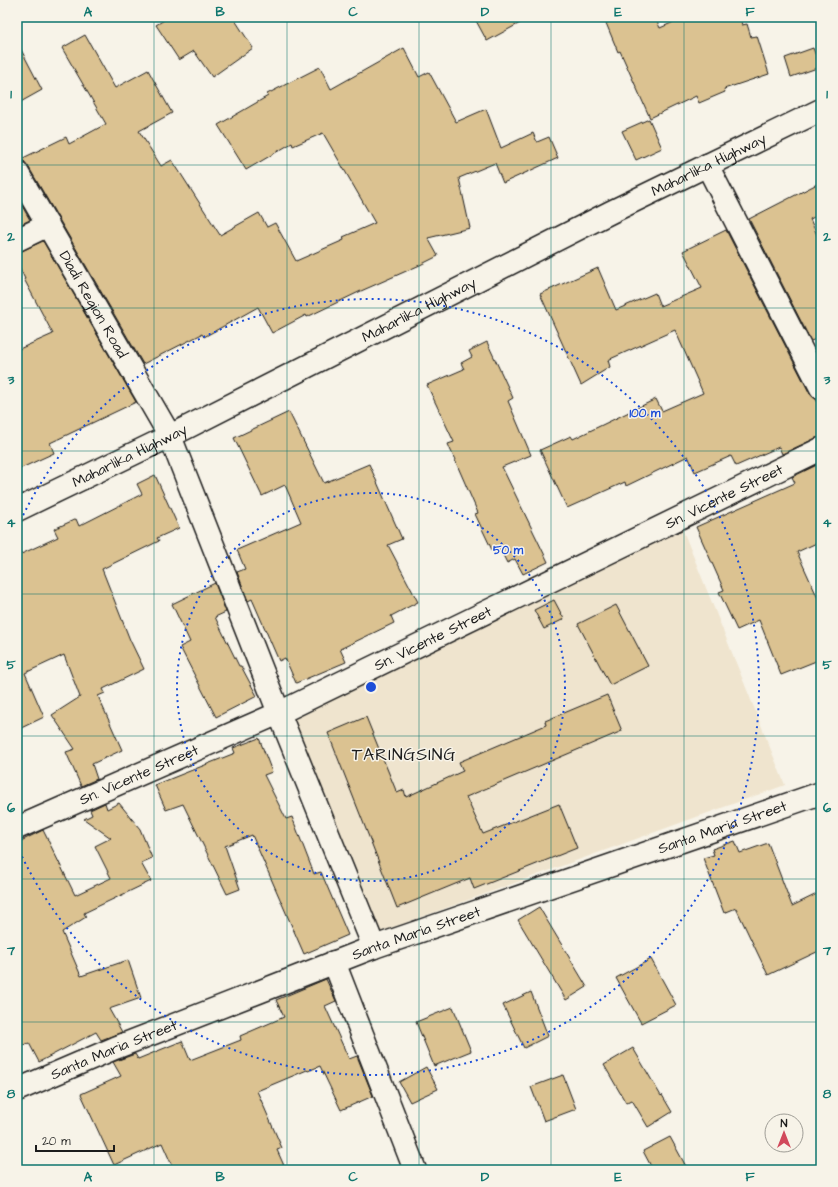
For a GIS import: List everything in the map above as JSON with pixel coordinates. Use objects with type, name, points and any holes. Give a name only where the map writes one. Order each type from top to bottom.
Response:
[{"type":"main road","name":"Maharlika Highway","points":[[17,510],[170,436],[596,219],[821,110]]},
{"type":"main road","points":[[707,165],[821,388]]},
{"type":"main road","name":"Diadi Region Road","points":[[17,172],[170,436],[279,713],[374,947]]},
{"type":"main road","points":[[17,240],[48,226]]},
{"type":"main road","name":"Sn. Vicente Street","points":[[17,828],[279,713],[821,449]]},
{"type":"main road","name":"Santa Maria Street","points":[[17,1090],[115,1048],[374,947],[821,793]]},
{"type":"main road","points":[[334,962],[415,1170]]},
{"type":"shaded area","points":[[682,528],[785,785],[380,932],[290,716]]},
{"type":"building","points":[[169,17],[233,17],[253,48],[212,77],[194,51],[179,60],[156,25]]},
{"type":"building","points":[[474,17],[531,17],[487,41]]},
{"type":"building","points":[[619,17],[655,17],[660,28],[685,17],[740,17],[742,25],[747,24],[751,37],[757,36],[769,74],[724,89],[725,92],[699,103],[696,96],[650,118],[620,51],[618,52],[606,23]]},
{"type":"building","points":[[85,35],[115,88],[148,70],[172,113],[139,131],[161,166],[172,160],[220,235],[259,213],[267,227],[275,223],[296,261],[344,240],[343,237],[375,223],[323,133],[293,146],[292,143],[246,170],[218,125],[268,96],[267,94],[320,67],[331,89],[404,48],[419,77],[429,72],[456,122],[486,109],[501,148],[533,133],[537,142],[549,137],[558,158],[503,183],[495,163],[459,178],[470,228],[428,238],[438,256],[420,265],[307,317],[306,315],[272,333],[258,307],[204,337],[202,334],[143,364],[28,166],[24,161],[19,160],[66,137],[69,144],[106,124],[62,48]]},
{"type":"building","points":[[17,42],[42,90],[17,104]]},
{"type":"building","points":[[813,48],[820,67],[791,77],[785,58]]},
{"type":"building","points":[[649,119],[662,148],[636,160],[622,131]]},
{"type":"building","points":[[821,182],[821,214],[810,219],[821,244],[821,337],[811,341],[749,219]]},
{"type":"building","points":[[17,197],[30,220],[17,226]]},
{"type":"building","points":[[726,230],[810,394],[816,399],[821,409],[821,437],[782,454],[779,447],[736,466],[731,456],[695,472],[688,456],[626,486],[625,482],[567,508],[540,450],[571,436],[573,439],[656,399],[662,411],[703,393],[675,330],[608,360],[610,367],[581,385],[540,294],[598,268],[616,310],[655,293],[660,306],[702,288],[683,251]]},
{"type":"building","points":[[43,241],[136,402],[50,443],[54,453],[17,470],[17,350],[53,334],[24,279],[17,262],[17,252]]},
{"type":"building","points":[[487,342],[513,398],[508,401],[531,455],[502,467],[548,562],[523,574],[515,559],[507,563],[500,549],[493,552],[475,514],[478,513],[448,444],[454,442],[427,385],[464,369],[461,363],[472,357],[469,351]]},
{"type":"building","points":[[289,412],[324,483],[369,464],[402,539],[388,545],[418,602],[391,616],[394,623],[340,649],[346,662],[296,683],[285,658],[279,661],[252,599],[248,601],[237,572],[245,569],[237,550],[301,522],[285,485],[262,496],[234,438]]},
{"type":"building","points":[[821,463],[821,541],[797,552],[821,605],[821,659],[781,675],[759,620],[737,630],[719,592],[724,590],[696,527],[795,483],[792,477]]},
{"type":"building","points":[[155,475],[179,528],[157,538],[159,541],[102,569],[130,640],[144,669],[103,689],[105,693],[98,696],[122,750],[92,764],[97,779],[81,786],[66,752],[75,749],[52,715],[80,697],[64,655],[25,673],[44,717],[17,730],[17,556],[58,537],[54,529],[76,519],[79,526],[142,494],[137,484]]},
{"type":"building","points":[[215,583],[226,612],[215,617],[239,666],[241,666],[257,696],[216,717],[180,647],[190,642],[172,604]]},
{"type":"building","points":[[554,600],[564,619],[544,629],[534,610]]},
{"type":"building","points":[[616,605],[648,666],[610,685],[578,624]]},
{"type":"building","points":[[607,695],[622,731],[466,797],[483,834],[559,804],[577,848],[474,889],[470,878],[397,908],[328,733],[366,717],[397,793],[404,790],[406,797],[463,771],[459,762],[546,725],[545,721]]},
{"type":"building","points":[[259,738],[272,772],[264,775],[286,819],[292,817],[314,874],[321,872],[348,935],[304,954],[252,835],[225,846],[240,889],[227,894],[183,804],[166,810],[155,785],[235,753],[233,748]]},
{"type":"building","points":[[105,803],[107,809],[119,803],[140,829],[152,858],[141,863],[151,881],[84,913],[86,917],[62,932],[81,976],[128,960],[141,998],[109,1009],[122,1032],[101,1040],[96,1032],[39,1062],[29,1043],[17,1048],[17,843],[43,830],[75,895],[111,878],[95,846],[111,838],[84,819],[92,815],[90,810]]},
{"type":"building","points":[[735,841],[740,853],[768,843],[792,906],[821,892],[821,950],[768,975],[736,908],[724,913],[703,858],[714,855],[712,849]]},
{"type":"building","points":[[539,907],[587,987],[566,1000],[518,920]]},
{"type":"building","points":[[651,959],[676,1005],[641,1023],[616,978]]},
{"type":"building","points":[[326,979],[336,1001],[325,1006],[349,1059],[357,1056],[373,1096],[341,1110],[320,1066],[257,1091],[282,1148],[277,1150],[286,1170],[174,1170],[162,1143],[114,1165],[81,1094],[121,1076],[113,1062],[135,1054],[138,1059],[182,1041],[190,1060],[241,1040],[240,1036],[284,1017],[276,1000]]},
{"type":"building","points":[[531,992],[548,1036],[524,1048],[503,1005]]},
{"type":"building","points":[[453,1007],[471,1051],[434,1066],[416,1022]]},
{"type":"building","points":[[633,1048],[672,1112],[648,1127],[632,1100],[626,1103],[604,1065]]},
{"type":"building","points":[[426,1067],[438,1089],[410,1102],[399,1082]]},
{"type":"building","points":[[563,1075],[576,1109],[544,1121],[531,1087]]},
{"type":"building","points":[[670,1137],[688,1170],[653,1170],[643,1151]]},
{"type":"district","name":"TARINGSING","points":[[404,754]]}]
